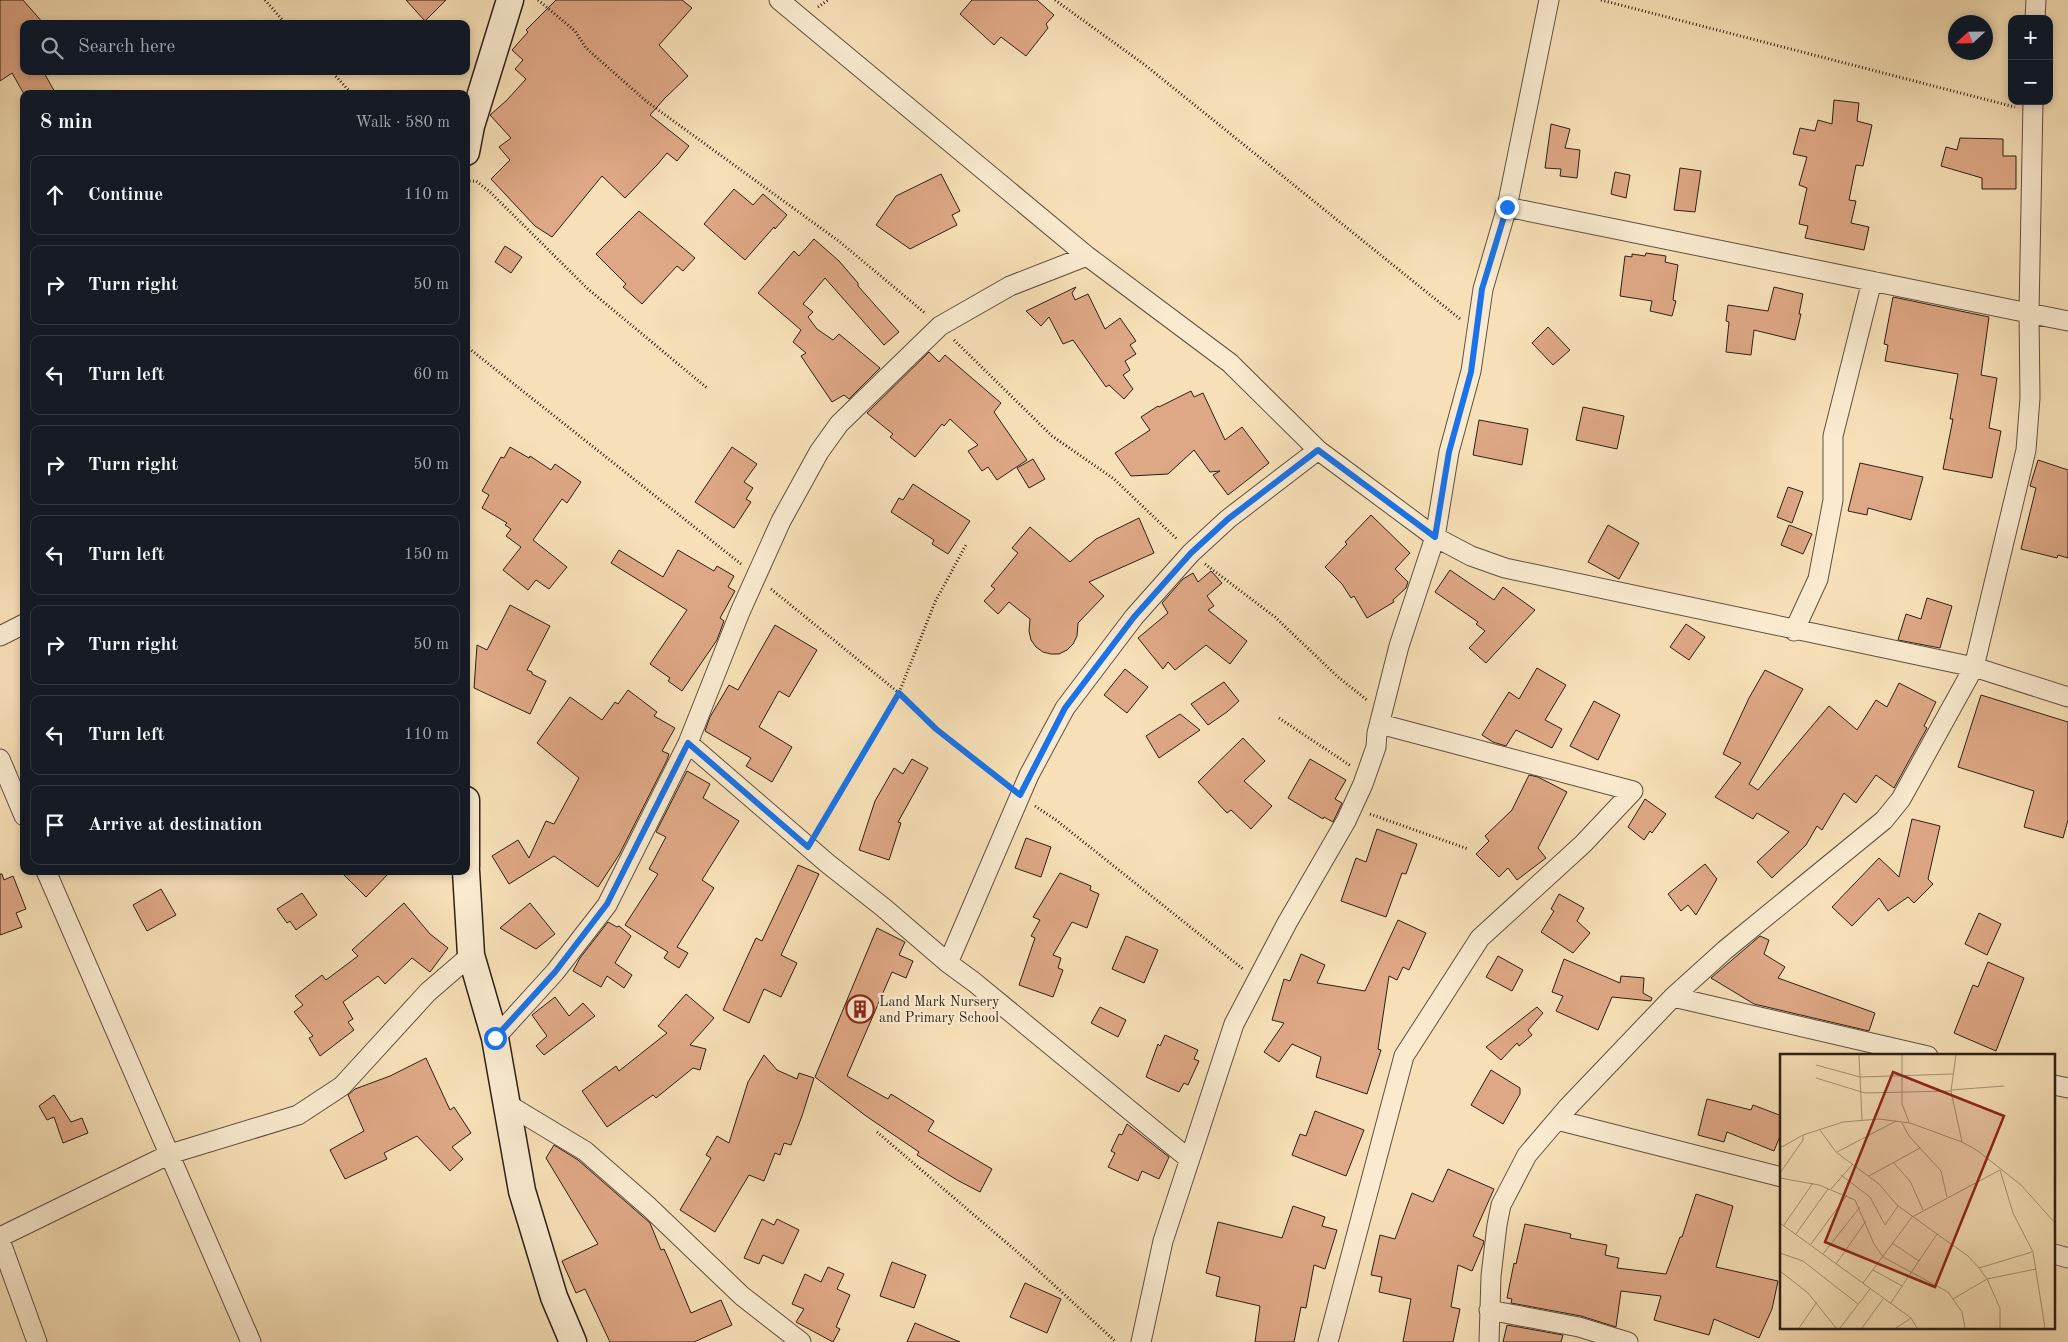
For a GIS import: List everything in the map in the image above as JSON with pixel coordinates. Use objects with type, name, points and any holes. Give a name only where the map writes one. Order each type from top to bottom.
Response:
[{"type":"main road","points":[[470,131],[510,0]]},
{"type":"main road","points":[[466,875],[471,955],[495,1038],[522,1191],[554,1297],[573,1342]]},
{"type":"street","points":[[779,0],[1087,256],[1230,363],[1318,450],[1435,537],[1471,556],[1506,568],[1974,667],[2068,697]]},
{"type":"street","points":[[1141,1342],[1163,1241],[1234,1024],[1352,808],[1376,747],[1381,718],[1399,646],[1435,537],[1449,452],[1471,372],[1482,289],[1507,207],[1549,0]]},
{"type":"street","points":[[2035,15],[2036,0]]},
{"type":"street","points":[[1489,1342],[1489,1310],[1497,1225],[1502,1205],[1527,1155],[1557,1120],[1673,997],[1724,950],[1884,820],[1901,800],[1974,667],[2026,450],[2030,398],[2028,312],[2033,106]]},
{"type":"street","points":[[1507,207],[2068,321]]},
{"type":"street","points":[[495,1038],[555,972],[607,904],[688,743],[740,612],[790,504],[819,452],[839,424],[940,326],[1010,286],[1087,256]]},
{"type":"street","points":[[1794,630],[1818,579],[1833,500],[1833,436],[1872,281]]},
{"type":"street","points":[[948,962],[1020,795],[1065,708],[1134,617],[1191,553],[1228,519],[1318,450]]},
{"type":"street","points":[[0,636],[20,626]]},
{"type":"street","points":[[1328,1342],[1404,1056],[1480,938],[1583,844],[1632,791],[1381,718]]},
{"type":"street","points":[[688,743],[808,847],[1189,1159]]},
{"type":"street","points":[[0,759],[20,806]]},
{"type":"street","points":[[48,875],[251,1342]]},
{"type":"street","points":[[37,1342],[0,1239],[170,1154],[298,1115],[316,1105],[342,1086],[428,992],[471,955]]},
{"type":"street","points":[[1673,997],[1919,1054]]},
{"type":"street","points":[[507,1104],[585,1151],[649,1207],[742,1296],[801,1342]]},
{"type":"street","points":[[1557,1120],[1780,1176]]},
{"type":"street","points":[[1489,1310],[1579,1327],[1628,1342]]},
{"type":"path","points":[[265,0],[282,20]]},
{"type":"path","points":[[538,0],[575,32],[586,48],[646,101],[840,242],[940,326],[1052,436],[1114,479],[1191,553],[1274,617],[1381,718]]},
{"type":"path","points":[[1055,0],[1145,65],[1476,332]]},
{"type":"path","points":[[1601,0],[2033,106]]},
{"type":"path","points":[[335,75],[348,90]]},
{"type":"path","points":[[470,181],[476,181],[489,190],[588,289],[707,388]]},
{"type":"path","points":[[470,349],[756,576],[899,693],[936,729],[1020,795],[1056,820],[1257,980]]},
{"type":"path","points":[[808,847],[899,693],[935,602],[967,543]]},
{"type":"path","points":[[1279,718],[1366,776]]},
{"type":"path","points":[[1352,808],[1468,849]]},
{"type":"path","points":[[877,1132],[1022,1256],[1116,1342]]},
{"type":"building","points":[[0,0],[23,0],[40,20],[20,20],[20,75],[45,75],[54,90],[22,90],[12,73],[0,81]]},
{"type":"building","points":[[406,0],[446,0],[426,20]]},
{"type":"building","points":[[556,0],[682,0],[692,8],[659,45],[688,76],[650,115],[689,146],[677,161],[667,153],[625,198],[602,176],[552,237],[535,226],[491,179],[510,160],[499,147],[511,138],[490,115],[526,79],[515,69],[523,60],[512,50],[528,32],[526,30]]},
{"type":"building","points":[[972,0],[1037,0],[1054,15],[1046,24],[1048,28],[1026,56],[1001,37],[994,45],[960,14]]},
{"type":"building","points":[[1834,100],[1859,103],[1857,121],[1872,125],[1863,166],[1856,165],[1849,200],[1856,201],[1851,223],[1869,227],[1864,250],[1805,238],[1808,226],[1799,224],[1807,188],[1799,185],[1807,157],[1793,154],[1800,128],[1815,131],[1818,120],[1832,124]]},
{"type":"building","points":[[1551,124],[1570,129],[1565,148],[1580,150],[1577,178],[1560,176],[1561,169],[1545,168]]},
{"type":"building","points":[[1960,138],[2003,139],[2003,156],[2016,156],[2016,189],[1982,189],[1982,178],[1941,166],[1946,147],[1957,150]]},
{"type":"building","points":[[1680,168],[1701,171],[1695,212],[1674,210]]},
{"type":"building","points":[[1615,172],[1630,175],[1626,198],[1611,194]]},
{"type":"building","points":[[941,174],[960,211],[952,215],[957,225],[910,249],[876,225],[896,196]]},
{"type":"building","points":[[734,189],[753,205],[763,194],[787,215],[745,260],[704,224]]},
{"type":"building","points":[[639,211],[695,258],[683,271],[677,266],[642,304],[623,287],[626,284],[596,254]]},
{"type":"building","points":[[814,239],[839,261],[858,283],[858,286],[899,332],[884,345],[825,278],[803,304],[813,312],[808,317],[817,329],[833,340],[839,334],[880,368],[849,399],[844,395],[832,402],[801,356],[806,353],[793,342],[801,330],[758,293],[794,251],[799,256]]},
{"type":"building","points":[[505,246],[522,257],[511,273],[495,262]]},
{"type":"building","points":[[1646,253],[1666,256],[1665,262],[1678,265],[1673,300],[1676,301],[1672,316],[1650,311],[1652,301],[1620,296],[1625,256],[1632,257],[1632,254],[1645,256]]},
{"type":"building","points":[[1076,287],[1072,293],[1075,300],[1088,294],[1105,329],[1120,318],[1136,341],[1130,345],[1136,354],[1125,361],[1130,370],[1123,375],[1133,389],[1124,399],[1109,385],[1106,387],[1073,340],[1063,344],[1049,317],[1041,326],[1026,311]]},
{"type":"building","points":[[1774,287],[1803,294],[1795,340],[1754,330],[1751,355],[1726,352],[1729,322],[1726,321],[1728,305],[1768,311]]},
{"type":"building","points":[[1893,297],[1989,317],[1981,375],[1997,378],[1989,428],[2001,431],[1992,478],[1943,469],[1953,419],[1950,419],[1958,374],[1885,361],[1888,345],[1884,344]]},
{"type":"building","points":[[1548,327],[1570,350],[1553,365],[1532,343]]},
{"type":"building","points":[[929,352],[939,362],[945,355],[1001,403],[994,412],[1027,460],[997,480],[988,467],[982,471],[968,451],[978,445],[950,419],[944,426],[942,424],[915,457],[890,437],[893,434],[867,413]]},
{"type":"building","points":[[1191,391],[1194,397],[1203,393],[1225,440],[1242,427],[1269,463],[1228,495],[1213,475],[1220,471],[1210,472],[1194,450],[1168,474],[1131,476],[1115,453],[1150,430],[1141,417],[1158,406]]},
{"type":"building","points":[[1583,407],[1624,416],[1617,449],[1576,440]]},
{"type":"building","points":[[1479,420],[1528,429],[1522,465],[1473,455]]},
{"type":"building","points":[[510,447],[529,458],[530,456],[551,470],[555,464],[581,482],[567,503],[562,499],[533,540],[567,567],[549,589],[536,580],[528,590],[503,570],[521,547],[506,536],[511,529],[505,525],[507,523],[482,508],[489,495],[482,491],[501,457],[504,458]]},
{"type":"building","points":[[732,447],[757,464],[744,482],[753,488],[746,499],[751,502],[734,528],[695,502]]},
{"type":"building","points":[[1033,459],[1045,479],[1029,488],[1017,468]]},
{"type":"building","points":[[2038,460],[2068,470],[2068,558],[2058,555],[2057,558],[2021,549],[2036,488],[2030,486]]},
{"type":"building","points":[[1860,463],[1923,477],[1911,520],[1868,508],[1867,515],[1848,511]]},
{"type":"building","points":[[913,484],[970,521],[948,554],[932,544],[934,540],[891,512],[899,498],[903,500]]},
{"type":"building","points":[[1788,487],[1803,492],[1792,523],[1777,517]]},
{"type":"building","points":[[1371,515],[1410,553],[1395,569],[1408,582],[1406,588],[1393,600],[1394,602],[1367,618],[1354,596],[1351,598],[1342,584],[1325,567],[1347,544],[1345,542]]},
{"type":"building","points":[[1139,518],[1154,553],[1089,582],[1104,596],[1078,623],[1077,636],[1067,650],[1059,654],[1043,652],[1031,640],[1029,631],[1030,619],[1009,602],[998,614],[984,601],[995,589],[991,586],[1018,553],[1012,548],[1030,527],[1070,562],[1096,539]]},
{"type":"building","points":[[1608,525],[1639,543],[1619,579],[1588,562]]},
{"type":"building","points":[[1789,525],[1812,534],[1803,554],[1781,545]]},
{"type":"building","points":[[619,550],[663,577],[678,550],[714,571],[717,566],[734,576],[728,587],[735,591],[720,618],[724,621],[717,640],[682,691],[668,681],[670,678],[650,664],[687,610],[611,563]]},
{"type":"building","points":[[1450,570],[1494,600],[1503,587],[1535,610],[1486,663],[1469,648],[1485,631],[1476,624],[1478,622],[1435,592]]},
{"type":"building","points":[[1211,571],[1222,583],[1207,596],[1214,606],[1208,610],[1247,641],[1230,664],[1206,645],[1175,670],[1168,662],[1163,669],[1138,638],[1168,613],[1162,603],[1183,579],[1193,573],[1198,582]]},
{"type":"building","points":[[1927,598],[1952,606],[1940,648],[1898,640],[1906,614],[1921,619]]},
{"type":"building","points":[[510,605],[550,626],[527,670],[546,681],[530,714],[474,688],[477,645],[487,650]]},
{"type":"building","points":[[1686,624],[1705,637],[1689,660],[1670,647]]},
{"type":"building","points":[[775,625],[817,650],[789,697],[779,691],[759,727],[792,747],[772,782],[746,766],[751,758],[705,731],[710,717],[729,685],[738,690]]},
{"type":"building","points":[[1537,668],[1566,685],[1545,720],[1562,729],[1552,748],[1516,730],[1506,746],[1493,742],[1482,735],[1509,692],[1519,699]]},
{"type":"building","points":[[1125,669],[1148,687],[1127,713],[1104,695]]},
{"type":"building","points":[[1765,670],[1803,689],[1749,784],[1758,790],[1829,706],[1857,730],[1876,700],[1887,707],[1899,683],[1936,702],[1924,726],[1927,728],[1894,788],[1876,775],[1856,803],[1844,793],[1822,830],[1817,826],[1806,845],[1772,878],[1757,862],[1789,832],[1757,813],[1753,819],[1715,797],[1741,763],[1723,754],[1749,698]]},
{"type":"building","points":[[1224,682],[1239,701],[1208,725],[1191,704]]},
{"type":"building","points":[[628,690],[657,712],[654,716],[675,728],[662,751],[669,754],[667,760],[619,855],[598,887],[554,856],[509,884],[492,856],[518,840],[529,858],[546,821],[554,824],[579,778],[537,743],[570,697],[602,720],[615,702],[618,704]]},
{"type":"building","points":[[1981,695],[2068,722],[2068,820],[2063,838],[2024,827],[2034,791],[1958,767]]},
{"type":"building","points":[[1594,701],[1620,715],[1598,760],[1570,746]]},
{"type":"building","points":[[1180,714],[1200,730],[1159,758],[1146,736]]},
{"type":"building","points":[[1243,738],[1265,761],[1244,781],[1272,806],[1251,829],[1231,810],[1227,813],[1198,782]]},
{"type":"building","points":[[912,759],[928,768],[898,822],[901,823],[889,860],[859,850],[875,801],[894,768],[903,774]]},
{"type":"building","points":[[1310,759],[1346,780],[1335,799],[1342,803],[1333,822],[1324,817],[1323,819],[1288,798]]},
{"type":"building","points":[[687,771],[710,784],[703,798],[739,821],[702,880],[714,888],[677,947],[688,953],[679,968],[664,958],[668,952],[625,925],[658,874],[649,869],[666,837],[656,832]]},
{"type":"building","points":[[1529,775],[1538,777],[1567,792],[1538,848],[1546,858],[1517,880],[1508,868],[1499,877],[1476,854],[1489,841],[1485,836],[1512,810]]},
{"type":"building","points":[[1645,799],[1666,814],[1652,833],[1650,831],[1644,840],[1628,827]]},
{"type":"building","points":[[1912,819],[1940,826],[1928,879],[1933,884],[1914,903],[1908,897],[1888,911],[1879,898],[1852,926],[1832,907],[1879,858],[1899,877]]},
{"type":"building","points":[[1377,829],[1417,844],[1406,874],[1402,873],[1386,917],[1341,901],[1356,858],[1366,862]]},
{"type":"building","points":[[1026,838],[1051,847],[1041,877],[1015,868]]},
{"type":"building","points":[[1705,864],[1717,879],[1696,915],[1688,905],[1681,911],[1668,894]]},
{"type":"building","points":[[798,865],[819,874],[781,955],[797,963],[781,997],[764,989],[749,1023],[723,1010],[756,938],[762,941]]},
{"type":"building","points":[[1060,873],[1091,886],[1090,890],[1099,894],[1087,928],[1072,922],[1053,955],[1061,958],[1058,968],[1063,970],[1053,997],[1019,985],[1035,938],[1031,936],[1040,920],[1033,917]]},
{"type":"building","points":[[0,874],[2,874],[4,880],[13,876],[26,909],[16,913],[22,927],[0,935]]},
{"type":"building","points":[[344,875],[387,875],[366,897]]},
{"type":"building","points":[[161,889],[176,915],[147,931],[133,905]]},
{"type":"building","points":[[302,893],[317,915],[296,930],[290,921],[287,923],[277,909]]},
{"type":"building","points":[[1559,894],[1584,908],[1577,921],[1590,933],[1573,953],[1541,932],[1554,911],[1551,909]]},
{"type":"building","points":[[404,903],[430,934],[448,948],[430,972],[412,958],[385,984],[378,976],[343,1002],[353,1019],[348,1022],[354,1030],[320,1056],[309,1038],[313,1036],[294,1012],[303,1005],[295,996],[322,975],[326,980],[358,956],[352,950]]},
{"type":"building","points":[[530,903],[555,934],[536,949],[500,928]]},
{"type":"building","points":[[1979,913],[2001,924],[1987,955],[1965,944]]},
{"type":"building","points":[[1398,920],[1426,933],[1409,970],[1403,967],[1397,980],[1389,976],[1378,1049],[1381,1050],[1367,1094],[1316,1077],[1321,1057],[1292,1044],[1279,1062],[1264,1052],[1284,1023],[1272,1020],[1284,979],[1290,981],[1301,954],[1325,965],[1317,983],[1365,991]]},
{"type":"building","points":[[608,922],[617,927],[619,926],[631,936],[615,963],[632,975],[624,988],[607,976],[601,987],[573,971],[580,958]]},
{"type":"building","points":[[877,928],[905,942],[899,955],[913,961],[906,978],[892,972],[847,1076],[888,1099],[891,1094],[934,1121],[928,1131],[992,1169],[980,1192],[917,1155],[919,1152],[866,1116],[815,1077]]},
{"type":"building","points":[[1126,936],[1158,950],[1144,983],[1112,969]]},
{"type":"building","points":[[1760,936],[1769,940],[1764,954],[1785,967],[1778,978],[1875,1013],[1869,1031],[1754,1004],[1711,978]]},
{"type":"building","points":[[1498,956],[1523,970],[1512,991],[1486,977]]},
{"type":"building","points":[[1564,959],[1620,983],[1621,976],[1644,978],[1643,993],[1652,998],[1651,1001],[1612,997],[1598,1030],[1556,1011],[1563,996],[1552,992]]},
{"type":"building","points":[[1988,962],[2024,978],[1996,1051],[1954,1033],[1973,985],[1978,987]]},
{"type":"building","points":[[686,994],[714,1018],[690,1045],[706,1049],[700,1070],[693,1068],[656,1098],[653,1095],[607,1127],[582,1091],[616,1066],[619,1071],[667,1033],[658,1026]]},
{"type":"building","points":[[555,997],[569,1016],[583,1003],[595,1016],[544,1055],[536,1046],[547,1036],[532,1015]]},
{"type":"building","points":[[1100,1007],[1126,1020],[1118,1037],[1091,1023]]},
{"type":"building","points":[[1537,1007],[1543,1013],[1528,1030],[1532,1035],[1519,1046],[1517,1043],[1501,1060],[1486,1047]]},
{"type":"building","points":[[1165,1035],[1198,1050],[1194,1059],[1199,1061],[1188,1085],[1184,1083],[1179,1092],[1146,1077],[1158,1044],[1160,1046]]},
{"type":"building","points":[[764,1055],[777,1070],[797,1079],[799,1073],[814,1078],[791,1145],[784,1143],[780,1155],[775,1153],[764,1181],[749,1175],[715,1232],[680,1210],[711,1158],[706,1155],[717,1136],[729,1143],[748,1082]]},
{"type":"building","points":[[426,1058],[450,1110],[454,1107],[471,1133],[452,1147],[463,1159],[450,1171],[417,1136],[384,1153],[387,1159],[345,1179],[330,1150],[364,1131],[348,1095],[355,1089],[390,1076]]},
{"type":"building","points":[[1491,1070],[1520,1088],[1520,1094],[1503,1124],[1471,1105]]},
{"type":"building","points":[[54,1095],[71,1122],[82,1118],[88,1133],[63,1143],[54,1117],[47,1120],[39,1106]]},
{"type":"building","points":[[1707,1099],[1751,1110],[1753,1105],[1780,1115],[1780,1136],[1774,1151],[1727,1132],[1724,1142],[1698,1135]]},
{"type":"building","points":[[1315,1111],[1364,1130],[1346,1176],[1292,1155],[1300,1134],[1306,1136]]},
{"type":"building","points":[[1127,1124],[1169,1157],[1159,1179],[1142,1171],[1138,1181],[1108,1167],[1115,1153],[1111,1151],[1119,1134],[1122,1135]]},
{"type":"building","points":[[554,1145],[578,1160],[650,1223],[661,1250],[664,1249],[691,1313],[721,1300],[732,1325],[694,1342],[610,1342],[585,1289],[576,1293],[562,1261],[598,1244],[546,1158]]},
{"type":"building","points":[[1448,1169],[1494,1189],[1473,1236],[1484,1241],[1483,1245],[1472,1271],[1458,1265],[1451,1307],[1460,1309],[1453,1342],[1403,1342],[1411,1299],[1379,1292],[1382,1277],[1371,1275],[1380,1235],[1395,1239],[1412,1193],[1433,1202]]},
{"type":"building","points":[[1696,1194],[1733,1206],[1716,1267],[1778,1281],[1772,1309],[1759,1338],[1714,1319],[1709,1335],[1654,1320],[1661,1296],[1621,1291],[1616,1327],[1581,1316],[1511,1303],[1512,1299],[1507,1298],[1525,1224],[1571,1234],[1570,1238],[1607,1245],[1605,1255],[1619,1258],[1617,1268],[1666,1274],[1680,1237],[1682,1237]]},
{"type":"building","points":[[1293,1206],[1325,1217],[1322,1226],[1337,1230],[1325,1269],[1314,1265],[1306,1308],[1301,1307],[1294,1342],[1255,1342],[1260,1306],[1216,1296],[1220,1277],[1206,1273],[1218,1222],[1282,1238]]},
{"type":"building","points":[[762,1219],[774,1225],[777,1219],[799,1230],[783,1264],[763,1255],[759,1264],[744,1258]]},
{"type":"building","points":[[892,1262],[926,1275],[914,1308],[880,1296]]},
{"type":"building","points":[[828,1267],[844,1274],[837,1289],[850,1295],[836,1327],[840,1329],[833,1342],[796,1322],[804,1309],[792,1304],[805,1274],[821,1282]]},
{"type":"building","points":[[1025,1283],[1061,1299],[1047,1333],[1010,1317]]},
{"type":"building","points":[[915,1323],[960,1342],[907,1342]]},
{"type":"building","points":[[1507,1325],[1563,1335],[1561,1342],[1503,1342]]},
{"type":"place","name":"Land Mark Nursery and Primary School","points":[[860,1009]]},
{"type":"route","points":[[495,1038],[555,972],[607,904],[688,743],[808,847],[899,693],[936,729],[1020,795],[1065,708],[1134,617],[1191,553],[1228,519],[1318,450],[1435,537],[1449,452],[1471,372],[1482,289],[1507,207]]}]
